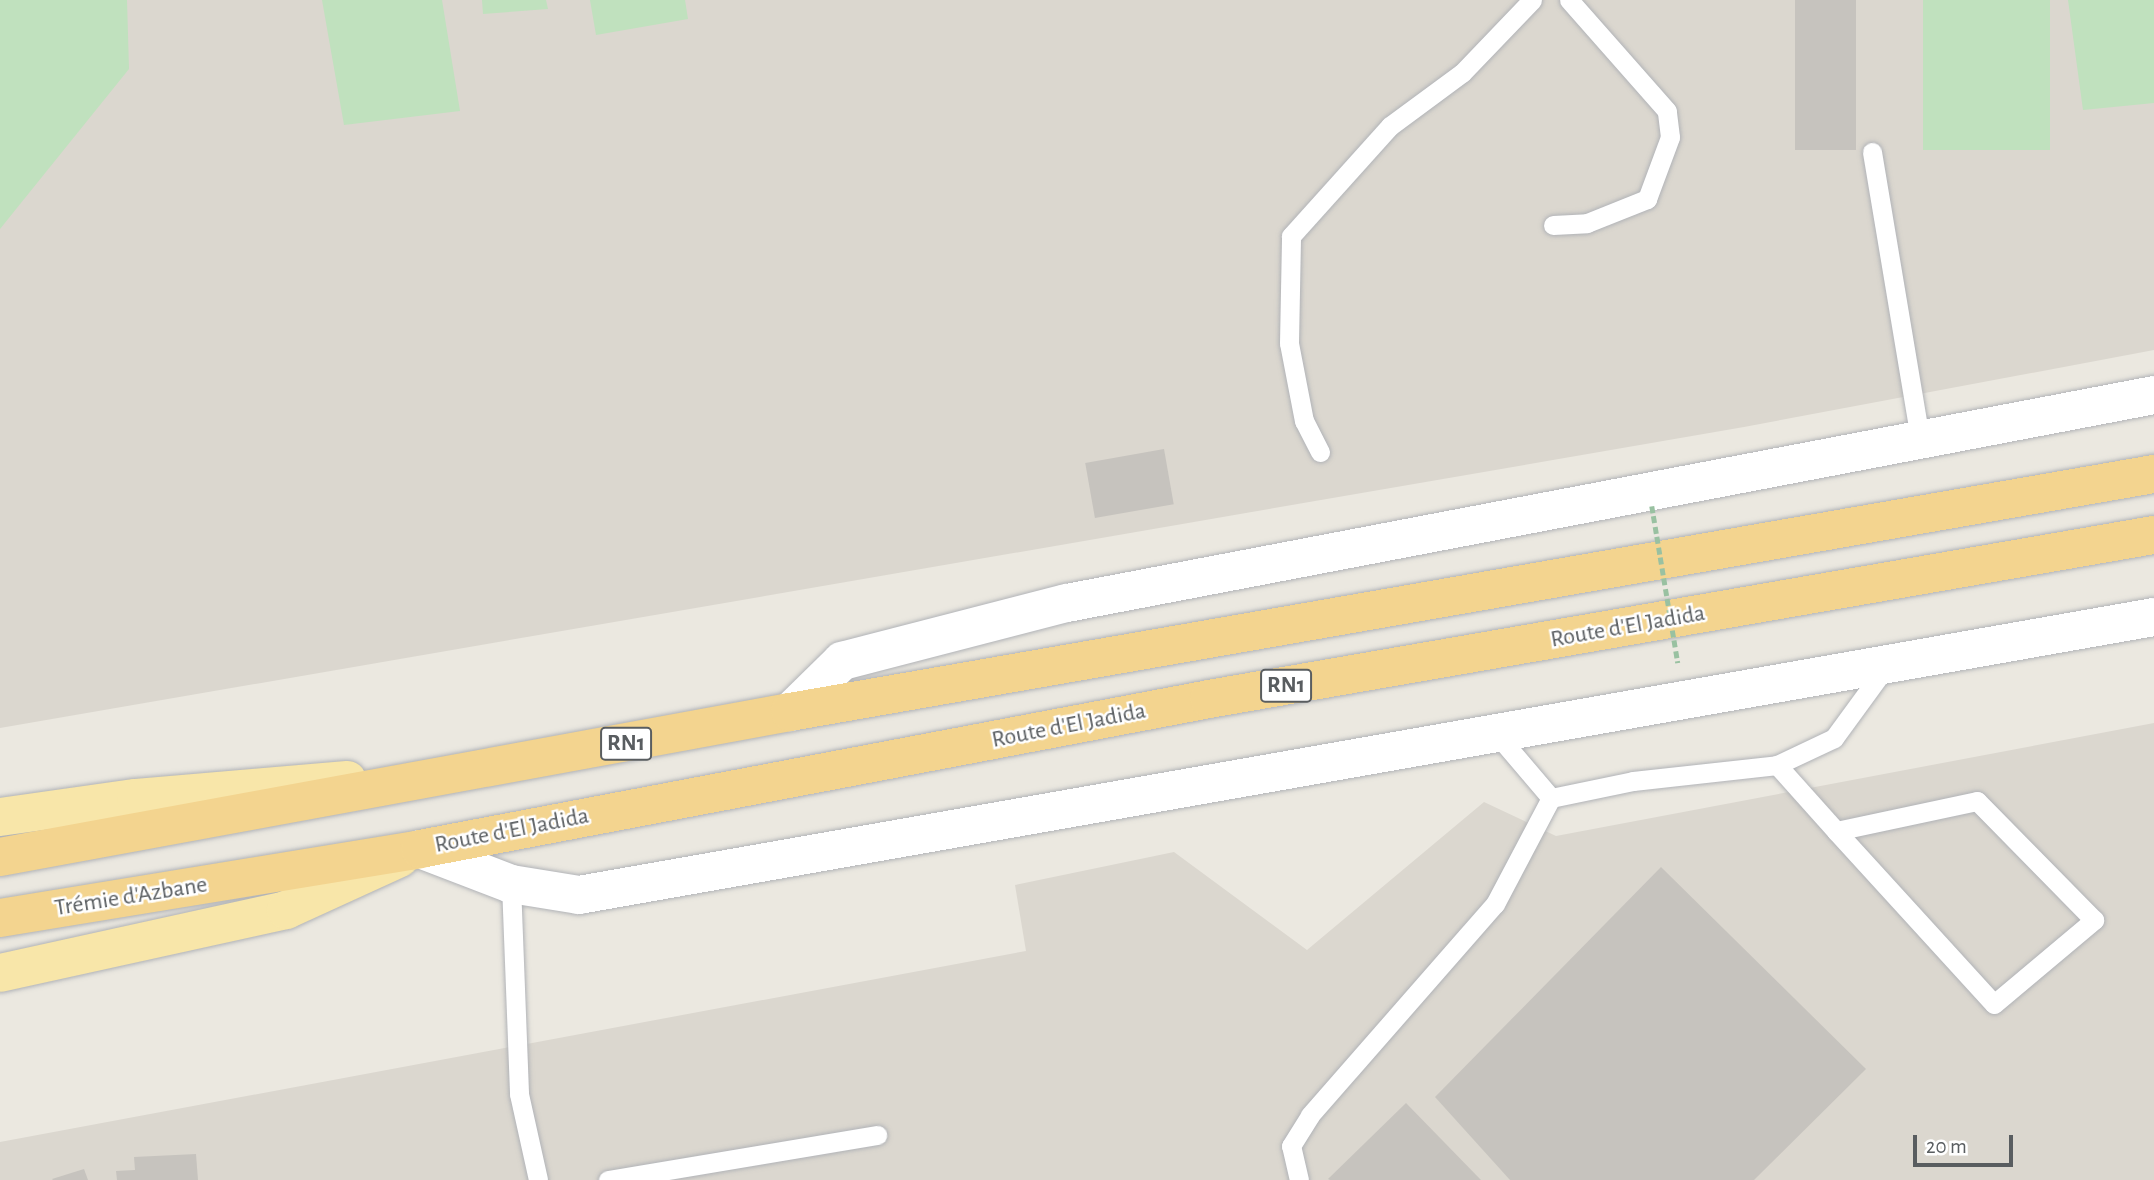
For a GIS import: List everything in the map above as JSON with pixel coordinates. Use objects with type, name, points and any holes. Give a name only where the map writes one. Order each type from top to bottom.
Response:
[{"type":"highway","name":"RN1","points":[[0,857],[461,776],[790,712],[2154,474]]},
{"type":"highway","name":"Route d'El Jadida","points":[[420,849],[1209,699],[2154,535]]},
{"type":"highway","name":"Trémie d'Azbane","points":[[0,918],[420,849]]},
{"type":"main road","points":[[0,817],[136,797],[461,776]]},
{"type":"main road","name":"Route d'El Jadida","points":[[0,973],[286,910],[420,849]]},
{"type":"street","points":[[790,712],[842,661],[1067,603],[2154,395]]},
{"type":"street","points":[[420,849],[511,884],[579,895],[1494,730],[2154,617]]},
{"type":"lane","points":[[1320,452],[1304,421],[1289,343],[1291,236],[1390,126],[1461,73],[1532,0]]},
{"type":"lane","points":[[1553,225],[1587,223],[1647,199],[1670,137],[1667,111],[1569,0]]},
{"type":"lane","points":[[1872,152],[1920,438]]},
{"type":"lane","points":[[1551,798],[1633,781],[1777,765],[1834,738],[1889,662]]},
{"type":"lane","points":[[1494,730],[1551,798]]},
{"type":"lane","points":[[1777,765],[1836,831],[1994,1004],[2094,920],[1977,801],[1836,831]]},
{"type":"lane","points":[[1298,1180],[1291,1146],[1310,1115],[1495,904],[1551,798]]},
{"type":"lane","points":[[511,884],[519,1094],[538,1180]]},
{"type":"lane","points":[[608,1180],[877,1135]]},
{"type":"path","points":[[1652,506],[1678,663]]},
{"type":"shaded area","points":[[0,0],[2154,0],[2154,350],[1744,427],[0,728]]},
{"type":"shaded area","points":[[2154,723],[2154,1180],[0,1180],[0,1142],[1026,951],[1015,885],[1174,852],[1307,950],[1484,802],[1556,836]]},
{"type":"green space","points":[[0,0],[127,0],[129,69],[0,229]]},
{"type":"green space","points":[[322,0],[442,0],[460,111],[344,125]]},
{"type":"green space","points":[[482,0],[546,0],[548,9],[483,14]]},
{"type":"green space","points":[[590,0],[685,0],[688,19],[596,35]]},
{"type":"green space","points":[[1923,0],[2050,0],[2050,150],[1923,150]]},
{"type":"green space","points":[[2068,0],[2154,0],[2154,103],[2083,110]]},
{"type":"building","points":[[1795,0],[1856,0],[1856,150],[1795,150]]},
{"type":"building","points":[[1164,449],[1174,504],[1095,518],[1085,463]]},
{"type":"building","points":[[1661,867],[1866,1069],[1754,1180],[1510,1180],[1435,1097]]},
{"type":"building","points":[[1406,1103],[1481,1180],[1328,1179]]},
{"type":"building","points":[[196,1154],[198,1180],[117,1180],[116,1171],[135,1170],[134,1157]]},
{"type":"building","points":[[84,1169],[88,1180],[52,1179]]}]
